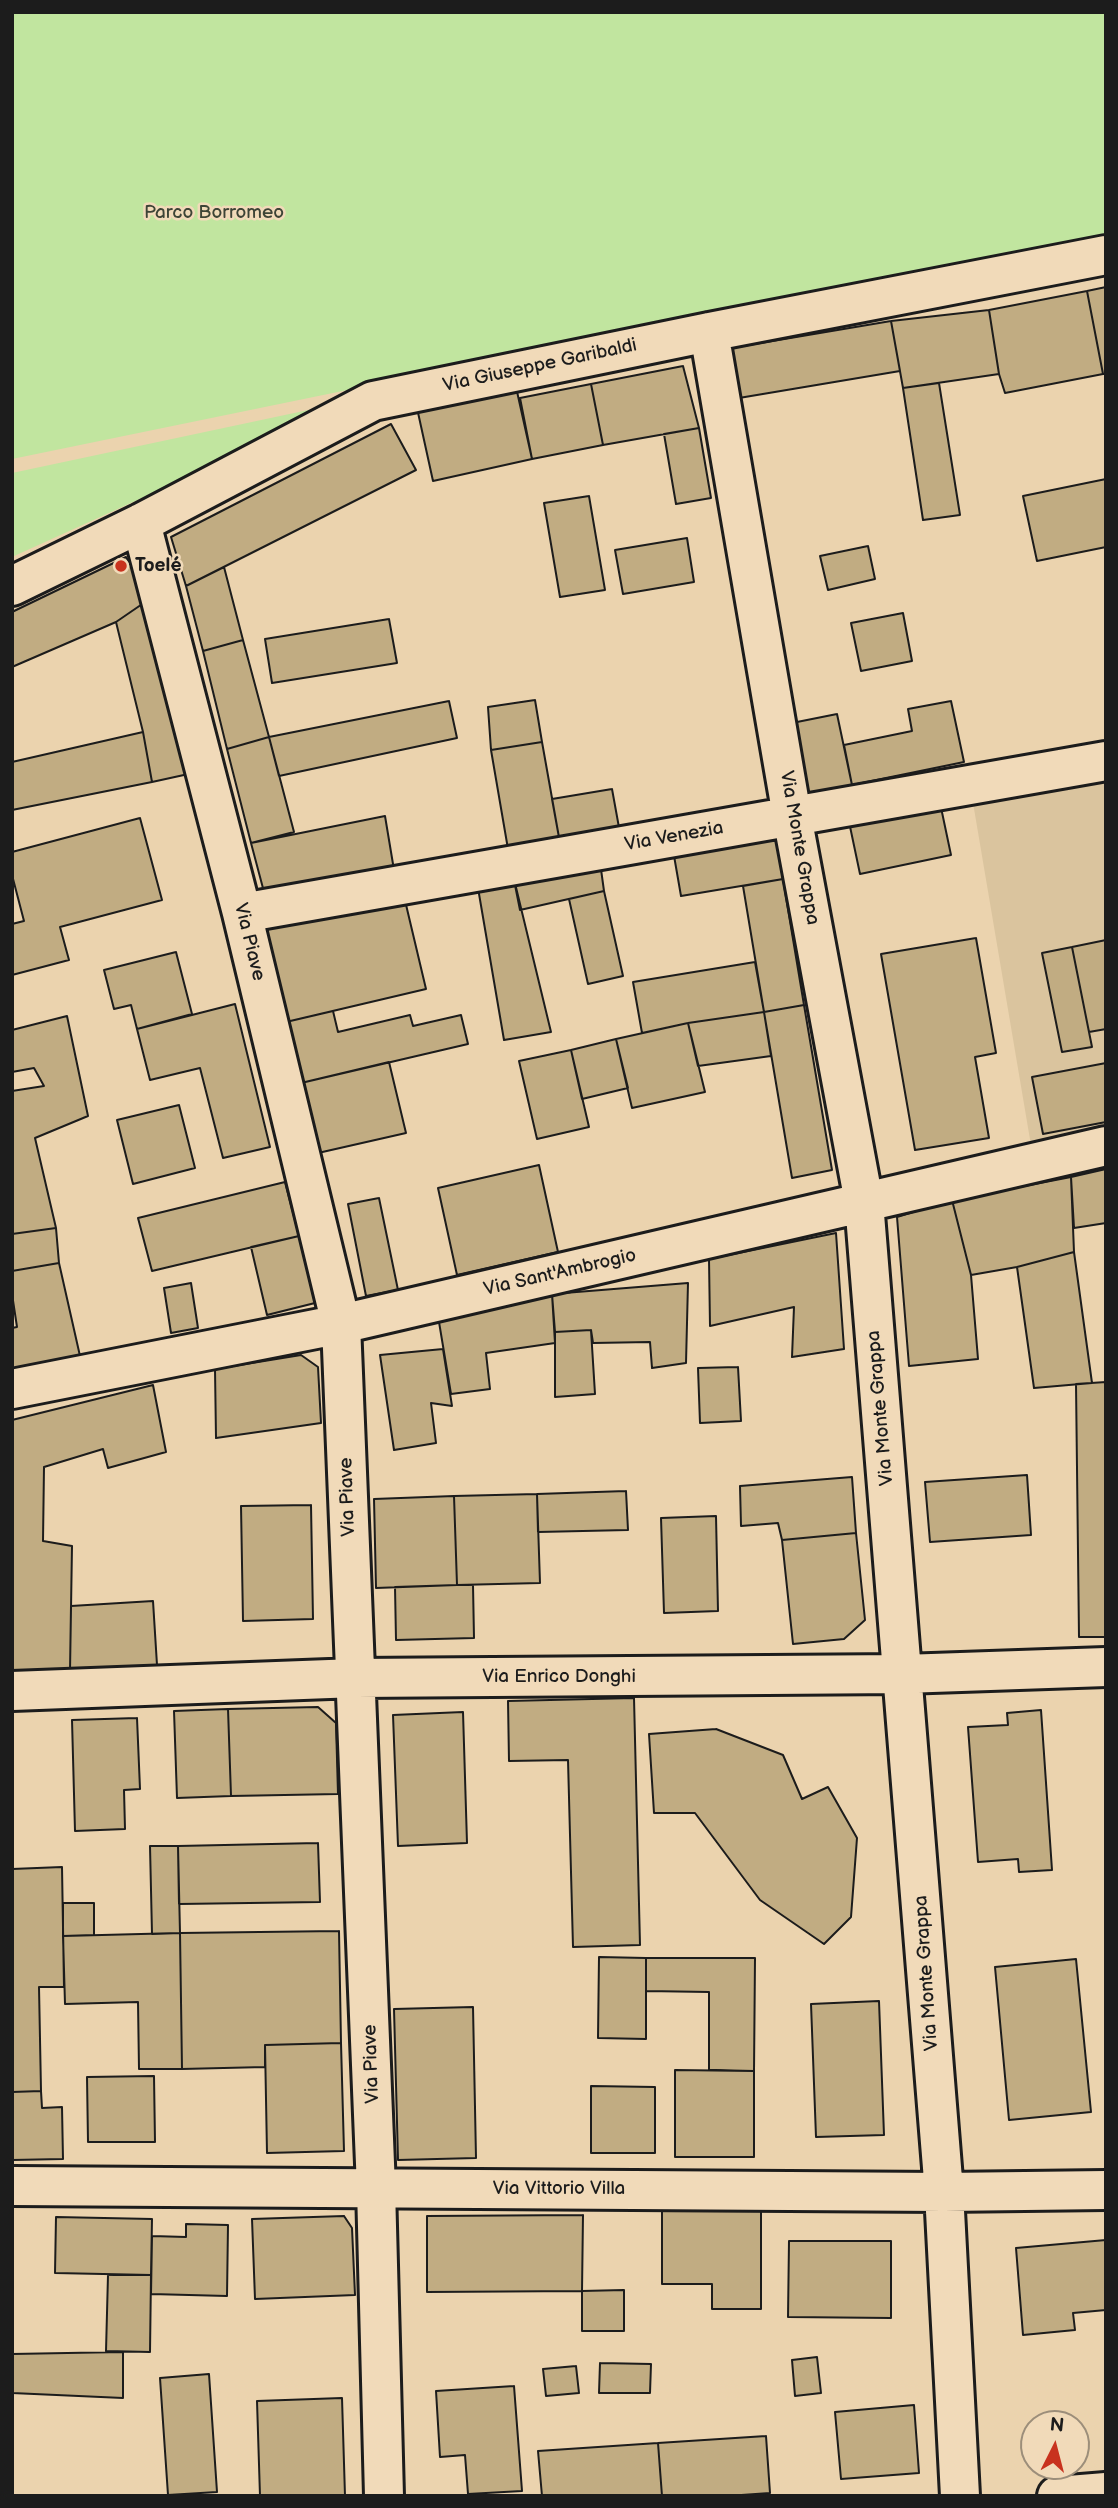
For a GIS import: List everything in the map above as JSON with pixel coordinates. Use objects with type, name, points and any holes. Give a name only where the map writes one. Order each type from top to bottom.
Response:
[{"type":"street","name":"Via Giuseppe Garibaldi","points":[[12,586],[141,523],[373,401],[1106,255]]},
{"type":"street","name":"Via Monte Grappa","points":[[709,332],[792,816],[864,1202],[944,2192],[960,2496]]},
{"type":"street","name":"Via Piave","points":[[141,523],[242,913],[341,1324],[376,2188],[384,2496]]},
{"type":"street","name":"Via Venezia","points":[[242,913],[1106,761]]},
{"type":"street","name":"Via Sant'Ambrogio","points":[[12,1389],[341,1324],[1106,1146]]},
{"type":"street","name":"Via Enrico Donghi","points":[[12,1691],[356,1678],[904,1674],[1106,1667]]},
{"type":"street","name":"Via Vittorio Villa","points":[[12,2186],[944,2192],[1106,2190]]},
{"type":"street","points":[[1057,2496],[1106,2492]]},
{"type":"shaded area","points":[[1106,761],[1106,1146],[1034,1163],[970,785]]},
{"type":"green space","name":"Parco Borromeo","points":[[12,12],[1106,12],[1106,234],[12,459]]},
{"type":"green space","points":[[360,399],[12,557],[12,473]]},
{"type":"building","points":[[1106,287],[1106,374],[1103,374],[1087,291]]},
{"type":"building","points":[[1087,291],[1103,374],[1005,393],[999,374],[989,310]]},
{"type":"building","points":[[989,310],[999,374],[903,388],[891,321]]},
{"type":"building","points":[[891,321],[900,371],[739,398],[731,348]]},
{"type":"building","points":[[683,366],[699,428],[603,445],[591,384]]},
{"type":"building","points":[[939,383],[960,515],[923,520],[903,388]]},
{"type":"building","points":[[591,384],[603,445],[532,459],[520,398]]},
{"type":"building","points":[[516,387],[532,459],[433,481],[417,408]]},
{"type":"building","points":[[391,424],[416,470],[186,586],[171,537]]},
{"type":"building","points":[[699,428],[711,498],[676,504],[664,434]]},
{"type":"building","points":[[1106,479],[1106,547],[1037,561],[1023,496]]},
{"type":"building","points":[[589,496],[605,590],[560,597],[544,503]]},
{"type":"building","points":[[687,538],[694,582],[623,594],[615,550]]},
{"type":"building","points":[[868,546],[875,579],[828,590],[820,556]]},
{"type":"building","points":[[126,557],[151,598],[116,622],[12,667],[12,612]]},
{"type":"building","points":[[224,567],[243,640],[203,651],[186,586]]},
{"type":"building","points":[[151,598],[193,773],[152,782],[143,732],[116,622]]},
{"type":"building","points":[[903,613],[912,661],[861,671],[851,623]]},
{"type":"building","points":[[389,619],[397,663],[272,683],[265,639]]},
{"type":"building","points":[[243,640],[269,737],[227,749],[203,651]]},
{"type":"building","points":[[535,700],[542,742],[491,750],[488,707]]},
{"type":"building","points":[[449,701],[457,738],[279,776],[269,737]]},
{"type":"building","points":[[951,701],[964,762],[852,785],[844,745],[912,731],[908,709]]},
{"type":"building","points":[[837,714],[852,785],[807,795],[792,723]]},
{"type":"building","points":[[143,732],[152,782],[12,810],[12,762]]},
{"type":"building","points":[[269,737],[294,832],[251,843],[227,749]]},
{"type":"building","points":[[542,742],[560,843],[508,849],[491,750]]},
{"type":"building","points":[[612,789],[620,833],[560,843],[552,799]]},
{"type":"building","points":[[939,798],[951,855],[860,874],[848,817]]},
{"type":"building","points":[[385,816],[394,870],[264,892],[251,843]]},
{"type":"building","points":[[140,818],[162,900],[60,927],[69,960],[12,975],[12,924],[24,921],[12,875],[12,852]]},
{"type":"building","points":[[775,833],[783,879],[681,896],[673,850]]},
{"type":"building","points":[[600,862],[604,891],[520,910],[513,875]]},
{"type":"building","points":[[513,875],[551,1032],[504,1040],[478,888]]},
{"type":"building","points":[[783,879],[804,1005],[764,1012],[743,886]]},
{"type":"building","points":[[604,891],[623,976],[588,984],[569,899]]},
{"type":"building","points":[[403,892],[426,989],[286,1022],[263,926]]},
{"type":"building","points":[[976,938],[996,1053],[975,1057],[989,1138],[915,1150],[881,954]]},
{"type":"building","points":[[1106,940],[1106,1029],[1089,1032],[1072,947]]},
{"type":"building","points":[[1072,947],[1092,1047],[1062,1052],[1042,953]]},
{"type":"building","points":[[176,952],[192,1014],[137,1029],[131,1005],[114,1009],[104,970]]},
{"type":"building","points":[[755,962],[764,1012],[642,1033],[633,982]]},
{"type":"building","points":[[235,1004],[270,1147],[223,1158],[200,1068],[150,1080],[137,1029]]},
{"type":"building","points":[[804,1005],[832,1170],[792,1178],[764,1012]]},
{"type":"building","points":[[333,1011],[338,1032],[410,1015],[413,1026],[461,1015],[468,1044],[301,1083],[286,1022]]},
{"type":"building","points":[[764,1012],[771,1056],[698,1066],[688,1023]]},
{"type":"building","points":[[67,1016],[88,1116],[35,1138],[56,1228],[12,1234],[12,1091],[44,1086],[34,1068],[12,1072],[12,1030]]},
{"type":"building","points":[[688,1023],[705,1092],[632,1108],[616,1039]]},
{"type":"building","points":[[616,1039],[628,1088],[582,1099],[571,1050]]},
{"type":"building","points":[[571,1050],[589,1127],[537,1139],[519,1061]]},
{"type":"building","points":[[389,1062],[406,1133],[318,1153],[301,1083]]},
{"type":"building","points":[[1106,1063],[1106,1122],[1043,1134],[1032,1077]]},
{"type":"building","points":[[179,1105],[195,1168],[133,1184],[117,1120]]},
{"type":"building","points":[[539,1165],[558,1252],[457,1275],[438,1188]]},
{"type":"building","points":[[1106,1169],[1106,1223],[1074,1228],[1071,1177]]},
{"type":"building","points":[[1071,1177],[1074,1252],[1017,1267],[971,1275],[952,1200]]},
{"type":"building","points":[[285,1182],[299,1236],[152,1271],[138,1218]]},
{"type":"building","points":[[379,1198],[398,1290],[366,1296],[348,1204]]},
{"type":"building","points":[[952,1200],[971,1275],[978,1359],[909,1366],[897,1217]]},
{"type":"building","points":[[56,1228],[59,1263],[12,1271],[12,1234]]},
{"type":"building","points":[[836,1233],[844,1349],[792,1357],[794,1307],[710,1326],[709,1259]]},
{"type":"building","points":[[299,1236],[315,1303],[267,1315],[251,1247]]},
{"type":"building","points":[[1074,1252],[1092,1383],[1034,1388],[1017,1267]]},
{"type":"building","points":[[59,1263],[80,1356],[12,1373],[12,1328],[17,1327],[12,1271]]},
{"type":"building","points":[[191,1283],[198,1328],[171,1333],[164,1288]]},
{"type":"building","points":[[688,1283],[686,1363],[652,1368],[650,1342],[593,1343],[591,1330],[555,1332],[552,1294]]},
{"type":"building","points":[[552,1294],[555,1343],[486,1353],[490,1389],[451,1394],[439,1322]]},
{"type":"building","points":[[591,1330],[595,1394],[555,1397],[555,1332]]},
{"type":"building","points":[[443,1349],[452,1406],[431,1403],[436,1443],[394,1450],[380,1355]]},
{"type":"building","points":[[301,1355],[318,1367],[321,1423],[216,1438],[215,1369]]},
{"type":"building","points":[[738,1367],[741,1421],[700,1423],[698,1368]]},
{"type":"building","points":[[1106,1382],[1106,1637],[1079,1637],[1076,1384]]},
{"type":"building","points":[[153,1385],[166,1452],[108,1468],[103,1449],[44,1467],[43,1541],[72,1546],[70,1671],[12,1674],[12,1420]]},
{"type":"building","points":[[1027,1475],[1031,1535],[930,1542],[925,1482]]},
{"type":"building","points":[[852,1477],[856,1533],[782,1540],[778,1523],[741,1526],[740,1486]]},
{"type":"building","points":[[626,1491],[628,1530],[538,1532],[537,1494]]},
{"type":"building","points":[[537,1494],[540,1583],[457,1585],[454,1496]]},
{"type":"building","points":[[454,1496],[457,1585],[376,1588],[374,1499]]},
{"type":"building","points":[[311,1505],[313,1619],[243,1621],[241,1506]]},
{"type":"building","points":[[716,1516],[718,1611],[664,1613],[661,1518]]},
{"type":"building","points":[[856,1533],[865,1620],[844,1639],[793,1644],[782,1540]]},
{"type":"building","points":[[473,1585],[474,1638],[396,1640],[395,1587]]},
{"type":"building","points":[[153,1601],[157,1665],[70,1671],[71,1606]]},
{"type":"building","points":[[634,1698],[640,1945],[573,1947],[568,1760],[509,1761],[508,1701]]},
{"type":"building","points":[[318,1707],[336,1723],[338,1794],[231,1796],[228,1709]]},
{"type":"building","points":[[228,1709],[231,1796],[177,1798],[174,1711]]},
{"type":"building","points":[[1041,1710],[1052,1870],[1019,1872],[1018,1859],[978,1862],[968,1727],[1008,1725],[1007,1713]]},
{"type":"building","points":[[463,1712],[467,1843],[398,1846],[393,1715]]},
{"type":"building","points":[[137,1718],[140,1789],[124,1790],[125,1829],[75,1831],[72,1720]]},
{"type":"building","points":[[716,1729],[783,1755],[802,1799],[828,1787],[857,1838],[851,1917],[824,1944],[760,1900],[695,1813],[654,1813],[649,1734]]},
{"type":"building","points":[[318,1843],[320,1902],[179,1904],[178,1846]]},
{"type":"building","points":[[150,1846],[178,1846],[180,1933],[152,1934]]},
{"type":"building","points":[[62,1867],[64,1987],[39,1987],[41,2091],[12,2092],[12,1869]]},
{"type":"building","points":[[63,1903],[94,1903],[94,1935],[63,1936]]},
{"type":"building","points":[[339,1931],[341,2043],[265,2045],[265,2067],[182,2069],[180,1933]]},
{"type":"building","points":[[180,1933],[182,2069],[139,2069],[138,2002],[65,2004],[63,1936]]},
{"type":"building","points":[[599,1957],[646,1958],[646,2039],[598,2038]]},
{"type":"building","points":[[646,1958],[755,1958],[754,2071],[709,2070],[709,1992],[646,1991]]},
{"type":"building","points":[[1076,1959],[1091,2112],[1009,2120],[995,1967]]},
{"type":"building","points":[[879,2001],[884,2135],[816,2137],[811,2004]]},
{"type":"building","points":[[473,2007],[476,2158],[398,2160],[394,2009]]},
{"type":"building","points":[[341,2043],[344,2151],[267,2153],[265,2045]]},
{"type":"building","points":[[675,2070],[754,2071],[754,2157],[675,2157]]},
{"type":"building","points":[[154,2076],[155,2142],[88,2142],[87,2077]]},
{"type":"building","points":[[591,2086],[655,2087],[655,2153],[591,2153]]},
{"type":"building","points":[[41,2091],[42,2108],[62,2107],[63,2159],[12,2160],[12,2092]]},
{"type":"building","points":[[662,2210],[761,2210],[761,2309],[712,2309],[712,2284],[662,2284]]},
{"type":"building","points":[[583,2215],[582,2291],[427,2292],[427,2216]]},
{"type":"building","points":[[344,2216],[352,2228],[355,2295],[255,2299],[252,2219]]},
{"type":"building","points":[[56,2217],[152,2219],[151,2275],[55,2273]]},
{"type":"building","points":[[186,2224],[228,2225],[227,2296],[151,2294],[152,2236],[186,2237]]},
{"type":"building","points":[[1106,2240],[1106,2310],[1073,2313],[1075,2330],[1023,2335],[1016,2248]]},
{"type":"building","points":[[789,2241],[891,2241],[891,2318],[788,2317]]},
{"type":"building","points":[[108,2275],[151,2275],[150,2352],[106,2351]]},
{"type":"building","points":[[624,2290],[624,2331],[582,2331],[582,2291]]},
{"type":"building","points":[[123,2352],[123,2398],[12,2393],[12,2354]]},
{"type":"building","points":[[817,2357],[821,2393],[795,2396],[792,2360]]},
{"type":"building","points":[[600,2363],[651,2364],[650,2393],[599,2393]]},
{"type":"building","points":[[576,2366],[579,2393],[546,2396],[543,2369]]},
{"type":"building","points":[[209,2374],[217,2492],[168,2495],[160,2378]]},
{"type":"building","points":[[514,2386],[522,2491],[468,2494],[465,2455],[440,2457],[436,2391]]},
{"type":"building","points":[[342,2398],[345,2496],[260,2496],[257,2401]]},
{"type":"building","points":[[914,2405],[919,2473],[841,2479],[835,2412]]},
{"type":"building","points":[[766,2436],[770,2493],[662,2496],[658,2443]]},
{"type":"building","points":[[658,2443],[662,2496],[542,2496],[538,2451]]},
{"type":"place","name":"Toelé","points":[[121,566]]}]
